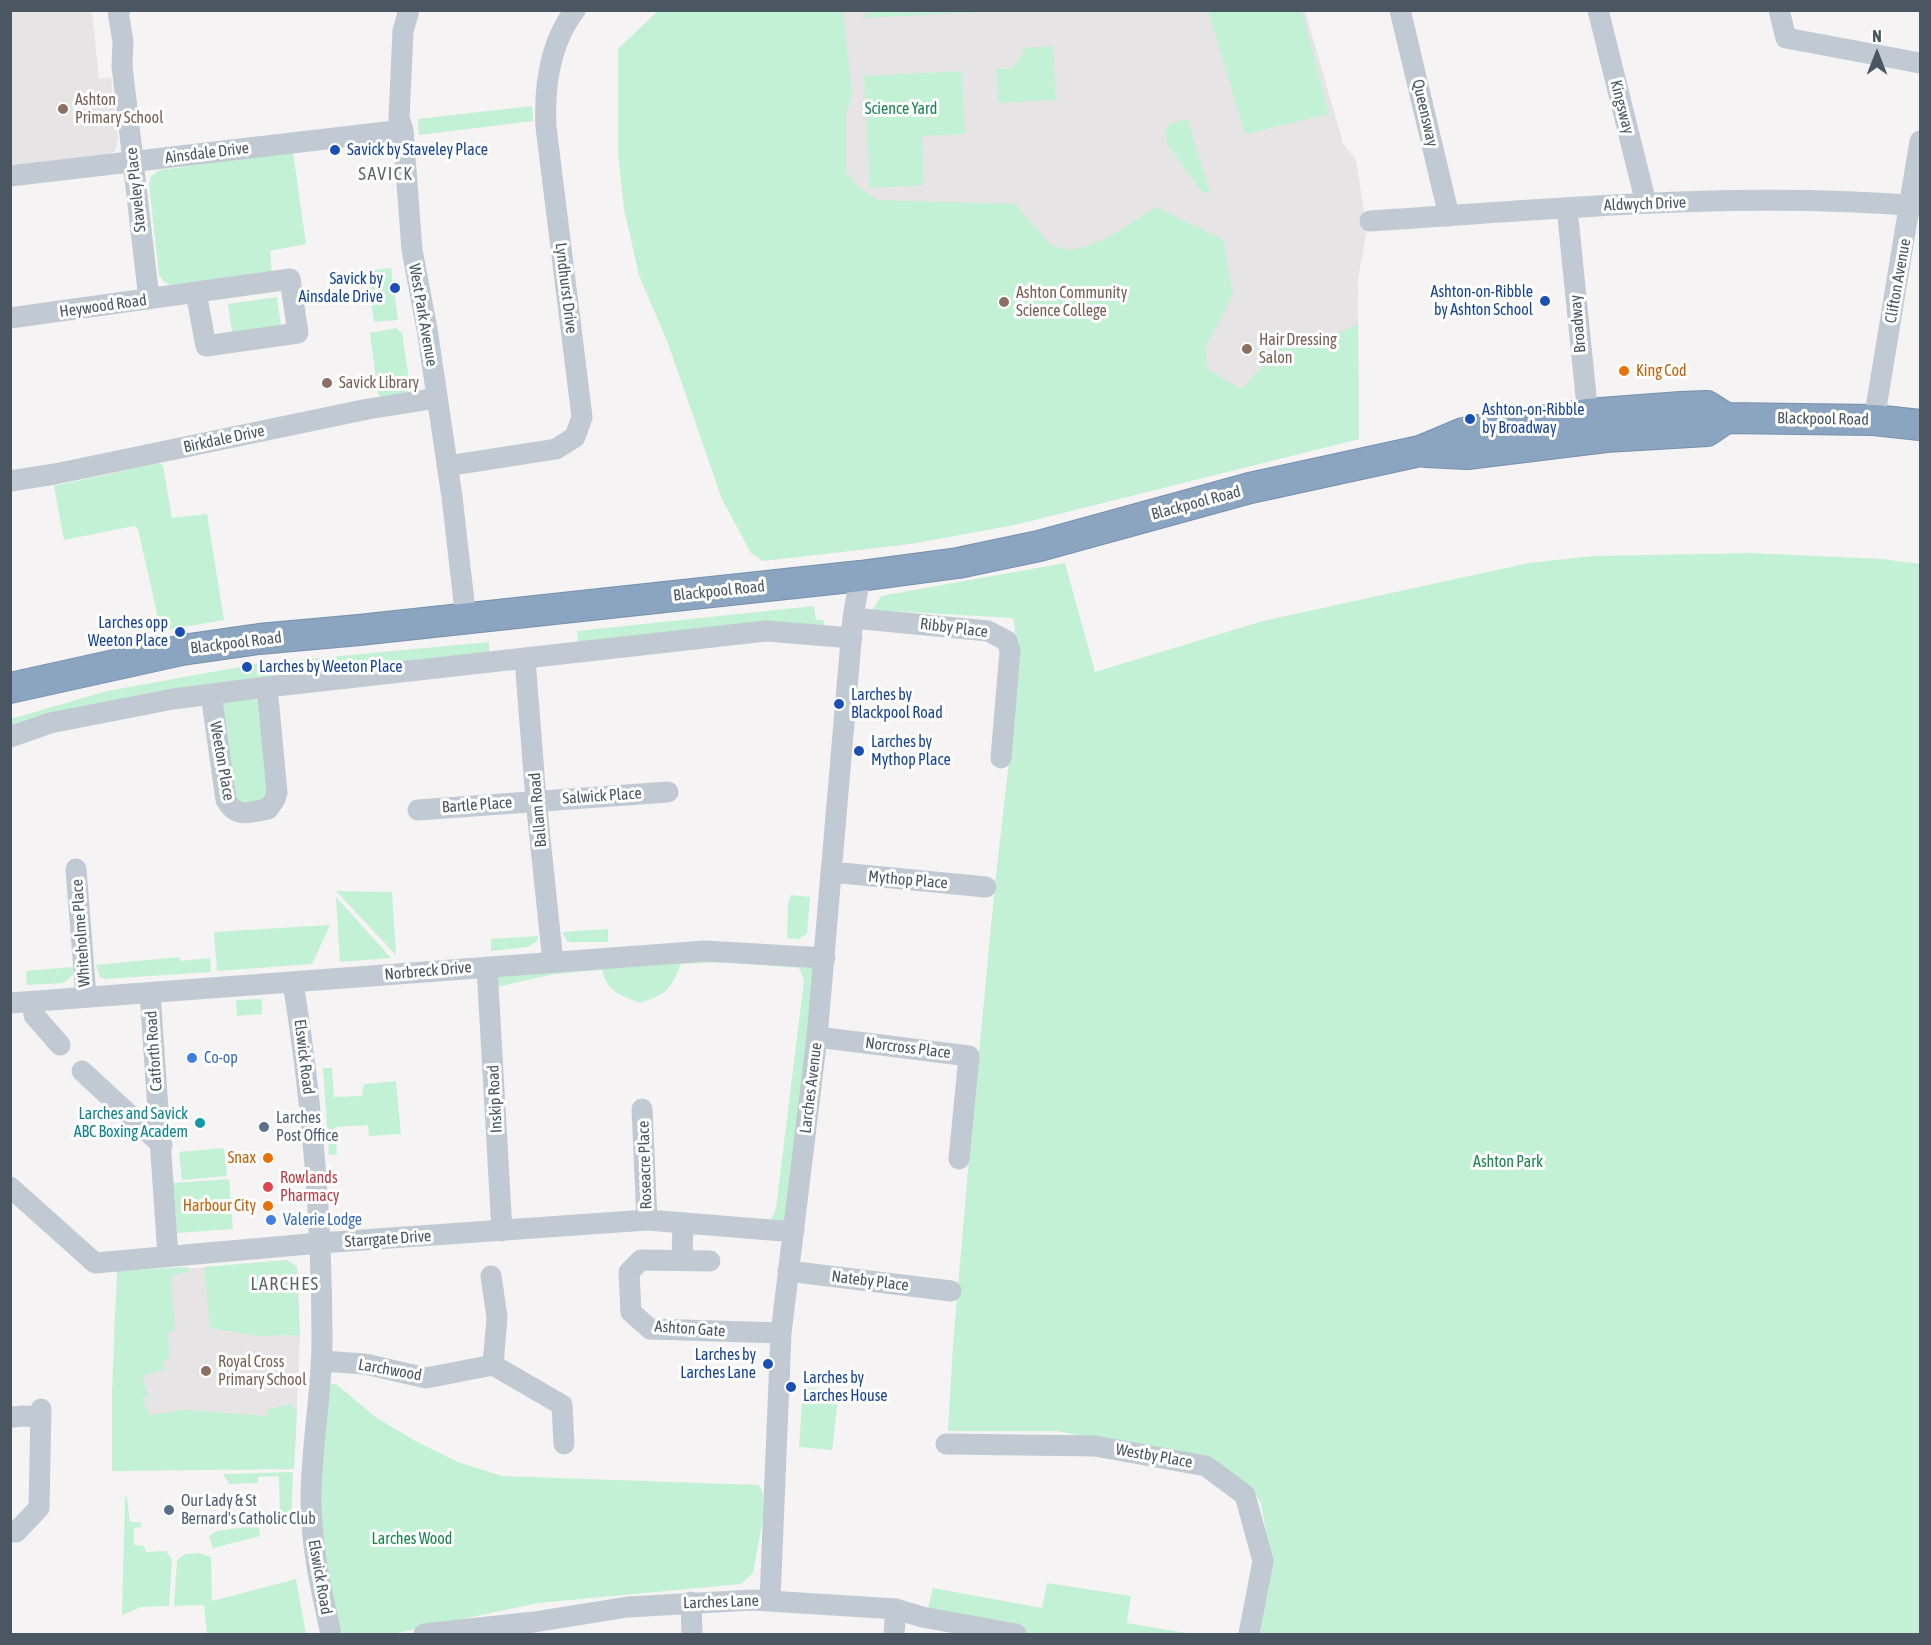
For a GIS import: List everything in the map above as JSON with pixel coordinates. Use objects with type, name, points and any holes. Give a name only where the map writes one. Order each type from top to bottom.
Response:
[{"type":"highway","name":"Blackpool Road","points":[[10,688],[182,650],[259,639],[466,619],[860,576],[958,563],[1018,551],[1250,488],[1420,452],[1463,433],[1589,427],[1707,406],[1726,418],[1874,420],[1920,424]]},
{"type":"street","name":"Staveley Place","points":[[120,10],[118,11],[123,42],[122,66],[149,299]]},
{"type":"street","name":"West Park Avenue","points":[[409,10],[404,31],[399,118],[402,130],[412,250],[447,466],[466,619]]},
{"type":"street","name":"Lyndhurst Drive","points":[[447,466],[556,449],[575,437],[582,417],[546,127],[545,101],[549,69],[559,35],[574,10]]},
{"type":"street","name":"Queensway","points":[[1400,10],[1449,216]]},
{"type":"street","name":"Kingsway","points":[[1598,10],[1646,202]]},
{"type":"street","points":[[1779,10],[1786,38],[1920,63]]},
{"type":"street","name":"Ainsdale Drive","points":[[10,176],[402,130]]},
{"type":"street","name":"Clifton Avenue","points":[[1874,420],[1915,205],[1920,141]]},
{"type":"street","name":"Aldwych Drive","points":[[1370,221],[1646,202],[1848,201],[1915,205]]},
{"type":"street","name":"Broadway","points":[[1567,208],[1589,427]]},
{"type":"street","name":"Heywood Road","points":[[10,318],[290,279],[298,333],[206,346],[196,293]]},
{"type":"street","name":"Birkdale Drive","points":[[10,481],[55,474],[368,409],[437,398]]},
{"type":"street","name":"Larches Avenue","points":[[770,1600],[781,1333],[817,1037],[852,628],[860,576]]},
{"type":"street","points":[[10,736],[50,723],[173,699],[211,694],[766,631],[852,628]]},
{"type":"street","name":"Ribby Place","points":[[852,628],[988,631],[1007,641],[1010,651],[1000,758]]},
{"type":"street","name":"Ballam Road","points":[[525,659],[536,800],[553,962]]},
{"type":"street","name":"Weeton Place","points":[[211,694],[226,800],[231,809],[239,813],[267,809],[275,799],[277,792],[267,687]]},
{"type":"street","name":"Salwick Place","points":[[536,800],[668,792]]},
{"type":"street","name":"Bartle Place","points":[[418,810],[536,800]]},
{"type":"street","name":"Whiteholme Place","points":[[76,869],[86,996]]},
{"type":"street","name":"Mythop Place","points":[[831,872],[986,887]]},
{"type":"street","name":"Norbreck Drive","points":[[10,1003],[705,951],[825,958]]},
{"type":"street","name":"Inskip Road","points":[[487,967],[502,1231]]},
{"type":"street","name":"Elswick Road","points":[[293,982],[308,1081],[320,1244],[322,1362],[311,1499],[313,1550],[331,1635]]},
{"type":"street","name":"Catforth Road","points":[[150,993],[168,1256]]},
{"type":"street","points":[[33,1001],[34,1014],[60,1045]]},
{"type":"street","name":"Norcross Place","points":[[817,1037],[969,1056],[959,1159]]},
{"type":"street","points":[[82,1071],[162,1145]]},
{"type":"street","name":"Roseacre Place","points":[[642,1109],[647,1220]]},
{"type":"street","name":"Starrgate Drive","points":[[10,1186],[95,1263],[647,1220],[794,1230]]},
{"type":"street","points":[[682,1260],[683,1223]]},
{"type":"street","name":"Ashton Gate","points":[[710,1261],[641,1260],[628,1272],[631,1312],[650,1329],[781,1333]]},
{"type":"street","name":"Nateby Place","points":[[789,1271],[951,1291]]},
{"type":"street","points":[[491,1276],[497,1317],[493,1365],[562,1405],[564,1444]]},
{"type":"street","name":"Larchwood","points":[[322,1362],[364,1364],[426,1378],[493,1365]]},
{"type":"street","points":[[10,1532],[16,1532],[39,1508],[41,1413],[14,1417]]},
{"type":"street","name":"Westby Place","points":[[946,1444],[1095,1446],[1206,1466],[1245,1495],[1263,1561],[1249,1635]]},
{"type":"street","name":"Larches Lane","points":[[424,1635],[535,1628],[628,1607],[691,1602],[770,1600],[896,1609],[922,1617],[1016,1635]]},
{"type":"street","points":[[691,1602],[692,1635]]},
{"type":"street","points":[[894,1635],[896,1609]]},
{"type":"shaded area","name":"Ashton Primary School","points":[[10,11],[92,11],[99,79],[111,77],[118,140],[115,151],[103,156],[11,168]]},
{"type":"shaded area","name":"Ashton Community Science College","points":[[658,11],[1305,11],[1343,143],[1356,160],[1363,204],[1366,235],[1358,280],[1359,439],[1014,525],[910,544],[763,561],[751,553],[722,499],[668,343],[639,275],[624,208],[618,151],[618,49]]},
{"type":"shaded area","name":"Royal Cross Primary School","points":[[287,1260],[297,1267],[300,1335],[294,1469],[112,1471],[115,1309],[153,1269],[200,1268]]},
{"type":"green space","points":[[869,10],[1001,11],[861,18]]},
{"type":"green space","name":"Ashton Community Science College","points":[[658,11],[843,11],[852,94],[846,115],[846,172],[859,188],[878,200],[1015,204],[1052,245],[1064,249],[1077,248],[1106,238],[1156,207],[1223,240],[1233,294],[1205,349],[1208,370],[1242,389],[1290,336],[1336,334],[1358,324],[1359,439],[1014,525],[910,544],[763,561],[751,553],[722,499],[668,343],[639,275],[624,208],[618,151],[618,49]]},
{"type":"green space","points":[[1208,11],[1302,11],[1329,114],[1245,134]]},
{"type":"green space","points":[[1053,46],[1056,100],[998,103],[996,69],[1011,69],[1023,54],[1023,48]]},
{"type":"green space","name":"Science Yard","points":[[962,71],[965,134],[922,136],[924,185],[870,188],[864,76]]},
{"type":"green space","points":[[532,106],[533,121],[419,135],[418,119]]},
{"type":"green space","points":[[1188,120],[1210,193],[1202,192],[1167,144],[1165,130],[1175,122]]},
{"type":"green space","points":[[293,152],[306,244],[270,251],[272,274],[171,285],[164,282],[159,274],[149,184],[151,176],[160,170]]},
{"type":"green space","points":[[391,268],[398,320],[374,322],[367,271]]},
{"type":"green space","points":[[277,297],[281,326],[232,333],[228,304]]},
{"type":"green space","points":[[396,328],[402,333],[410,386],[406,396],[385,400],[378,394],[370,333]]},
{"type":"green space","points":[[159,463],[163,466],[172,518],[207,514],[224,620],[161,631],[138,529],[134,526],[64,540],[54,486]]},
{"type":"green space","name":"Ashton Park","points":[[1750,553],[1882,559],[1920,564],[1920,1634],[1260,1634],[1270,1553],[1261,1504],[1253,1488],[1205,1455],[1160,1450],[1056,1431],[948,1431],[970,1147],[1008,770],[1015,629],[1013,618],[873,610],[881,596],[1065,563],[1095,672],[1263,621],[1529,563],[1594,556]]},
{"type":"green space","points":[[814,606],[816,620],[823,620],[825,628],[578,645],[577,631]]},
{"type":"green space","points":[[489,642],[489,654],[11,730],[11,719],[107,691],[256,664]]},
{"type":"green space","points":[[245,698],[258,700],[269,796],[262,803],[232,801],[220,705],[226,701]]},
{"type":"green space","points":[[336,891],[392,892],[396,955]]},
{"type":"green space","points":[[791,895],[810,897],[807,933],[799,939],[787,938],[788,904]]},
{"type":"green space","points":[[336,897],[391,958],[340,962]]},
{"type":"green space","points":[[330,925],[312,964],[217,971],[214,932]]},
{"type":"green space","points":[[608,929],[608,942],[567,941],[562,932]]},
{"type":"green space","points":[[538,936],[538,940],[528,947],[491,951],[491,939]]},
{"type":"green space","points":[[179,957],[180,961],[210,958],[211,972],[105,979],[100,977],[96,965]]},
{"type":"green space","points":[[825,958],[794,1230],[767,1229],[776,1208],[804,981],[799,968],[727,962],[681,964],[674,980],[662,994],[640,1003],[616,992],[608,984],[602,970],[554,974],[488,989],[487,967]]},
{"type":"green space","points":[[73,967],[73,975],[63,983],[27,985],[26,971]]},
{"type":"green space","points":[[262,999],[262,1014],[237,1016],[236,1000]]},
{"type":"green space","points":[[323,1068],[332,1068],[334,1097],[362,1096],[364,1084],[396,1081],[401,1134],[369,1136],[368,1125],[335,1127],[337,1154],[329,1155]]},
{"type":"green space","points":[[224,1148],[227,1176],[182,1180],[179,1152]]},
{"type":"green space","points":[[229,1179],[233,1229],[177,1233],[173,1183]]},
{"type":"green space","points":[[287,1260],[297,1267],[300,1335],[258,1336],[210,1328],[204,1267]]},
{"type":"green space","points":[[188,1267],[189,1272],[171,1275],[175,1331],[167,1333],[170,1357],[162,1362],[165,1369],[142,1376],[149,1398],[142,1397],[149,1415],[185,1410],[269,1416],[266,1410],[291,1404],[297,1412],[294,1469],[112,1471],[112,1391],[117,1271]]},
{"type":"green space","name":"Larches Wood","points":[[329,1384],[336,1384],[374,1416],[415,1441],[458,1462],[502,1476],[759,1485],[763,1493],[764,1513],[753,1573],[741,1584],[538,1603],[392,1634],[344,1634],[334,1616],[331,1603],[322,1533],[322,1483]]},
{"type":"green space","points":[[803,1387],[839,1391],[832,1450],[799,1447]]},
{"type":"green space","points":[[293,1472],[291,1524],[280,1516],[279,1476],[258,1477],[258,1483],[229,1484],[223,1474]]},
{"type":"green space","points":[[125,1497],[127,1497],[130,1522],[140,1522],[142,1527],[134,1528],[134,1545],[144,1546],[146,1552],[166,1551],[172,1560],[169,1606],[141,1607],[122,1615]]},
{"type":"green space","points":[[246,1527],[259,1528],[260,1536],[213,1548],[209,1536],[217,1531]]},
{"type":"green space","points":[[199,1553],[211,1557],[212,1601],[296,1579],[306,1634],[207,1634],[204,1605],[174,1606],[177,1560],[185,1554]]},
{"type":"green space","points":[[1047,1583],[1131,1596],[1127,1623],[1192,1634],[1016,1634],[926,1617],[933,1588],[1042,1608]]},
{"type":"place","name":"Ashton Primary School","points":[[63,109]]},
{"type":"place","name":"Savick by Staveley Place","points":[[335,150]]},
{"type":"place","name":"Savick by Ainsdale Drive","points":[[395,288]]},
{"type":"place","name":"Ashton-on-Ribble by Ashton School","points":[[1545,301]]},
{"type":"place","name":"Ashton Community Science College","points":[[1004,302]]},
{"type":"place","name":"Hair Dressing Salon","points":[[1247,349]]},
{"type":"place","name":"King Cod","points":[[1624,371]]},
{"type":"place","name":"Savick Library","points":[[327,383]]},
{"type":"place","name":"Ashton-on-Ribble by Broadway","points":[[1470,419]]},
{"type":"place","name":"Larches opp Weeton Place","points":[[180,632]]},
{"type":"place","name":"Larches by Weeton Place","points":[[247,667]]},
{"type":"place","name":"Larches by Blackpool Road","points":[[839,704]]},
{"type":"place","name":"Larches by Mythop Place","points":[[859,751]]},
{"type":"place","name":"Co-op","points":[[192,1058]]},
{"type":"place","name":"Larches and Savick ABC Boxing Academ","points":[[200,1123]]},
{"type":"place","name":"Larches Post Office","points":[[264,1127]]},
{"type":"place","name":"Snax","points":[[268,1158]]},
{"type":"place","name":"Rowlands Pharmacy","points":[[268,1187]]},
{"type":"place","name":"Harbour City","points":[[268,1206]]},
{"type":"place","name":"Valerie Lodge","points":[[271,1220]]},
{"type":"place","name":"Larches by Larches Lane","points":[[768,1364]]},
{"type":"place","name":"Royal Cross Primary School","points":[[206,1371]]},
{"type":"place","name":"Larches by Larches House","points":[[791,1387]]},
{"type":"place","name":"Our Lady & St Bernard's Catholic Club","points":[[169,1510]]},
{"type":"district","name":"SAVICK","points":[[386,174]]},
{"type":"district","name":"LARCHES","points":[[285,1284]]}]
